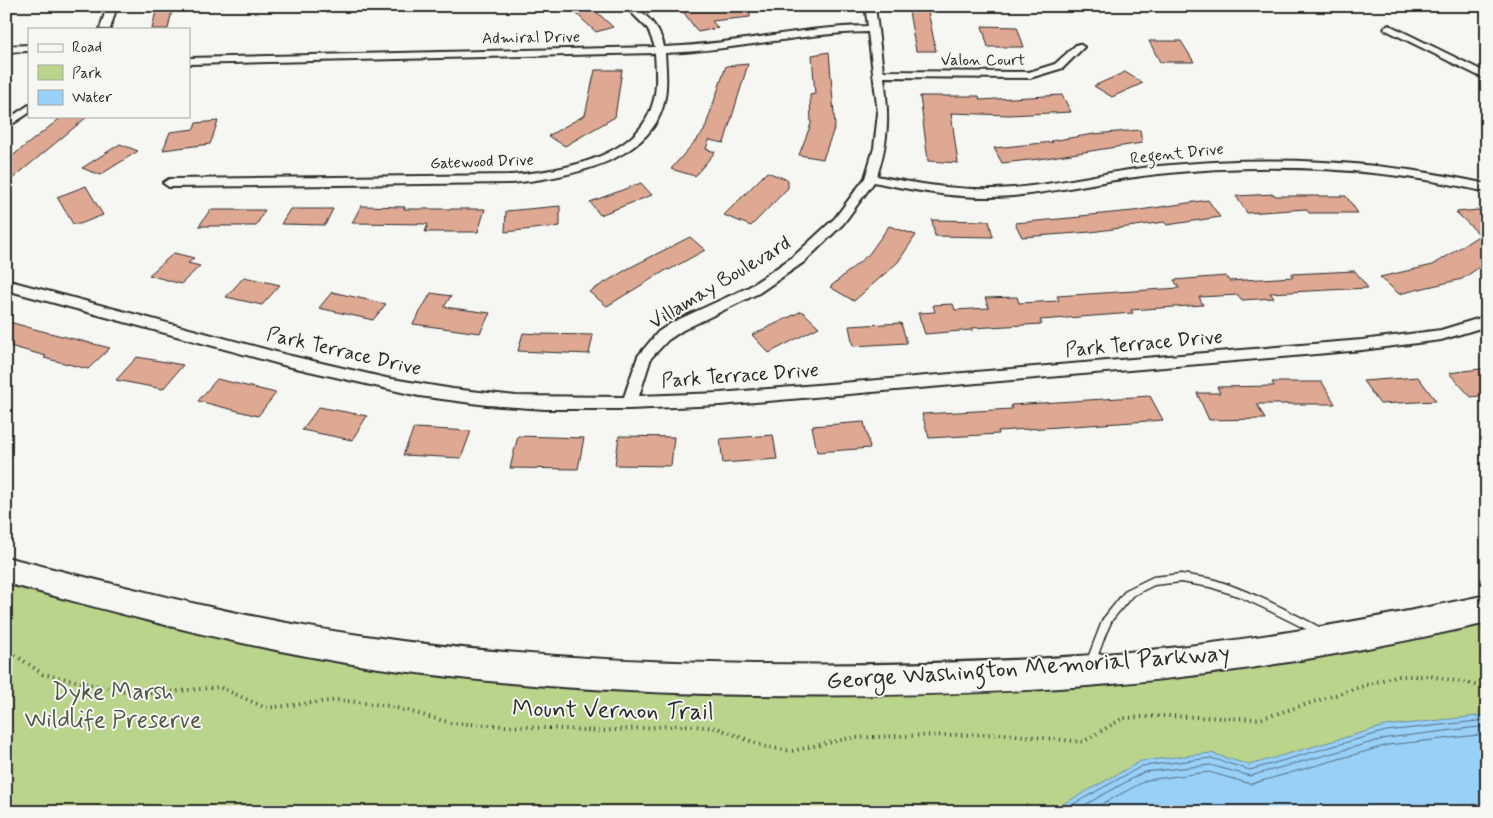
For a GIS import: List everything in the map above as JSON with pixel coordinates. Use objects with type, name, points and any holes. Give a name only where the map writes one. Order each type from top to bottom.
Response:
[{"type":"main road","name":"George Washington Memorial Parkway","points":[[6,570],[129,602],[265,634],[363,651],[527,669],[640,677],[818,682],[918,680],[1152,666],[1336,640],[1427,623],[1487,608]]},
{"type":"street","points":[[105,28],[112,6]]},
{"type":"street","name":"Gatewood Drive","points":[[169,183],[512,179],[547,176],[570,171],[615,153],[634,140],[647,127],[658,108],[661,65],[658,35],[629,6]]},
{"type":"street","name":"Villamay Boulevard","points":[[630,403],[645,356],[663,336],[678,326],[754,290],[799,259],[840,221],[871,178],[880,148],[883,113],[870,6]]},
{"type":"street","points":[[1389,28],[1487,77]]},
{"type":"street","name":"Admiral Drive","points":[[190,61],[659,50],[732,45],[826,30],[872,29]]},
{"type":"street","name":"Valon Court","points":[[878,74],[1030,75],[1059,66],[1079,47]]},
{"type":"street","points":[[6,49],[28,48]]},
{"type":"street","points":[[6,125],[28,109]]},
{"type":"street","name":"Regent Drive","points":[[871,178],[933,190],[991,193],[1034,189],[1157,170],[1207,166],[1281,164],[1392,171],[1432,176],[1487,188]]},
{"type":"street","name":"Park Terrace Drive","points":[[6,285],[330,372],[403,388],[533,403],[630,403],[720,399],[1362,345],[1431,337],[1487,322]]},
{"type":"lane","points":[[1089,670],[1109,616],[1126,596],[1139,587],[1154,581],[1176,578],[1198,579],[1225,586],[1336,640]]},
{"type":"path","name":"Mount Vernon Trail","points":[[6,649],[43,674],[140,695],[219,687],[266,708],[339,700],[390,706],[451,723],[601,731],[684,725],[717,728],[766,747],[792,751],[850,738],[894,736],[1005,734],[1083,742],[1123,718],[1166,716],[1260,719],[1395,676],[1408,675],[1487,687]]},
{"type":"green space","name":"Dyke Marsh Wildlife Preserve","points":[[6,564],[129,602],[640,677],[1089,669],[1487,600],[1487,812],[6,812]]},
{"type":"water","points":[[1487,715],[1487,812],[1049,812],[1141,761],[1211,753],[1249,765],[1385,726]]},
{"type":"building","points":[[157,6],[173,6],[168,28],[152,28]]},
{"type":"building","points":[[568,6],[590,6],[613,27],[596,32]]},
{"type":"building","points":[[679,6],[750,6],[750,17],[712,21],[718,28],[698,32]]},
{"type":"building","points":[[908,6],[927,6],[936,51],[916,51]]},
{"type":"building","points":[[982,26],[1017,27],[1024,47],[988,47]]},
{"type":"building","points":[[1149,41],[1181,41],[1194,62],[1160,62]]},
{"type":"building","points":[[829,52],[835,126],[823,159],[799,155],[811,124],[810,95],[815,94],[812,55]]},
{"type":"building","points":[[748,64],[724,143],[709,140],[706,149],[715,152],[695,176],[671,169],[704,131],[726,66]]},
{"type":"building","points":[[595,70],[622,70],[615,117],[565,146],[548,136],[585,115]]},
{"type":"building","points":[[1125,72],[1143,83],[1112,97],[1094,86]]},
{"type":"building","points":[[1062,95],[1071,112],[1009,115],[951,113],[958,163],[928,161],[920,96],[979,96],[980,100]]},
{"type":"building","points":[[60,118],[86,118],[6,184],[6,161]]},
{"type":"building","points":[[218,121],[210,144],[163,150],[170,132],[194,129],[196,123]]},
{"type":"building","points":[[1140,130],[1142,143],[1039,159],[1002,163],[994,148],[1053,142],[1051,141],[1094,134]]},
{"type":"building","points":[[120,144],[138,151],[100,175],[82,168]]},
{"type":"building","points":[[767,172],[788,180],[788,188],[751,226],[724,215]]},
{"type":"building","points":[[641,183],[652,195],[600,215],[590,202]]},
{"type":"building","points":[[86,186],[103,215],[80,224],[73,224],[57,197]]},
{"type":"building","points":[[1274,194],[1275,196],[1346,196],[1358,213],[1309,213],[1306,209],[1247,213],[1236,196]]},
{"type":"building","points":[[1208,200],[1220,217],[1167,225],[1164,222],[1091,232],[1022,237],[1015,223],[1133,211]]},
{"type":"building","points":[[361,206],[405,207],[404,209],[485,209],[478,232],[425,232],[428,224],[352,223]]},
{"type":"building","points":[[560,206],[560,226],[505,232],[506,211]]},
{"type":"building","points":[[290,209],[333,209],[325,225],[281,224]]},
{"type":"building","points":[[210,210],[265,210],[256,226],[199,226]]},
{"type":"building","points":[[1479,210],[1487,218],[1487,262],[1462,279],[1399,294],[1380,277],[1433,265],[1480,235],[1456,212]]},
{"type":"building","points":[[932,220],[989,221],[993,237],[935,236]]},
{"type":"building","points":[[889,226],[916,235],[898,262],[854,301],[830,287],[869,254]]},
{"type":"building","points":[[690,237],[705,250],[668,269],[607,306],[589,292],[629,268]]},
{"type":"building","points":[[174,253],[194,258],[188,263],[200,266],[181,284],[149,275]]},
{"type":"building","points":[[1355,271],[1368,288],[1270,293],[1274,298],[1242,300],[1238,295],[1199,297],[1203,305],[1131,310],[1133,313],[1040,320],[1042,324],[972,328],[973,330],[925,334],[918,313],[935,312],[933,305],[953,304],[955,310],[989,308],[985,298],[1017,297],[1019,303],[1059,301],[1057,296],[1179,288],[1174,280],[1226,276],[1229,281],[1293,277],[1291,274]]},
{"type":"building","points":[[244,277],[280,285],[262,305],[226,297]]},
{"type":"building","points":[[332,292],[386,304],[373,320],[319,308]]},
{"type":"building","points":[[431,293],[451,296],[444,307],[490,313],[480,333],[413,324]]},
{"type":"building","points":[[802,311],[819,327],[769,353],[752,335]]},
{"type":"building","points":[[6,321],[110,348],[88,369],[44,358],[46,356],[6,345]]},
{"type":"building","points":[[901,323],[907,343],[853,346],[849,326]]},
{"type":"building","points":[[523,333],[593,335],[589,354],[518,351]]},
{"type":"building","points":[[137,357],[183,365],[163,389],[116,380]]},
{"type":"building","points":[[1487,368],[1487,395],[1471,397],[1449,373]]},
{"type":"building","points":[[1418,377],[1436,401],[1380,404],[1363,381]]},
{"type":"building","points":[[217,379],[276,393],[258,416],[198,401]]},
{"type":"building","points":[[1272,382],[1322,382],[1335,404],[1257,404],[1265,419],[1209,420],[1197,393],[1220,393],[1217,387],[1274,386]]},
{"type":"building","points":[[1150,396],[1163,420],[998,431],[999,434],[929,438],[922,414],[1012,409],[1011,405]]},
{"type":"building","points":[[319,407],[367,416],[352,440],[302,430]]},
{"type":"building","points":[[864,422],[870,448],[817,452],[812,426]]},
{"type":"building","points":[[414,428],[471,431],[461,458],[403,455]]},
{"type":"building","points":[[773,435],[777,459],[723,463],[720,439]]},
{"type":"building","points":[[518,436],[584,438],[578,469],[510,468]]},
{"type":"building","points":[[619,436],[674,437],[671,466],[615,465]]}]
